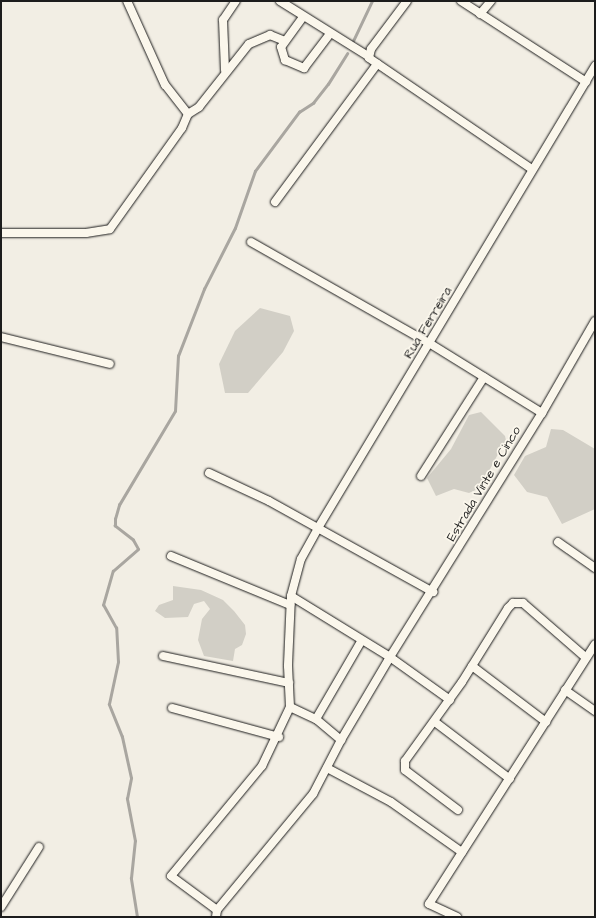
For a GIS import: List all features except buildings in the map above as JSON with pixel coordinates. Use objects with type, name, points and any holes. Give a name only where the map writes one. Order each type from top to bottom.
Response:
[{"type":"street","points":[[127,1],[165,85],[188,114]]},
{"type":"street","points":[[225,70],[223,20],[236,1]]},
{"type":"street","points":[[280,1],[329,35],[368,56],[377,64],[532,169]]},
{"type":"street","points":[[368,56],[407,1]]},
{"type":"street","points":[[461,1],[586,82]]},
{"type":"street","points":[[480,14],[491,1]]},
{"type":"street","points":[[302,17],[281,47],[285,60],[304,68],[329,35]]},
{"type":"street","points":[[1,233],[86,233],[110,229],[172,143],[188,114],[199,107],[241,50],[257,38],[270,35],[285,41]]},
{"type":"street","points":[[275,202],[377,64]]},
{"type":"street","name":"Rua Ferreira","points":[[290,707],[290,605],[301,559],[532,169],[595,66]]},
{"type":"street","points":[[251,242],[335,292],[429,343],[542,413]]},
{"type":"street","name":"Estrada Vinte e Cinco","points":[[216,914],[313,794],[341,740],[390,658],[434,592],[542,413],[595,321]]},
{"type":"street","points":[[1,338],[110,364]]},
{"type":"street","points":[[421,476],[484,377]]},
{"type":"street","points":[[209,473],[318,528],[434,592]]},
{"type":"street","points":[[558,542],[595,568]]},
{"type":"street","points":[[171,556],[290,605]]},
{"type":"street","points":[[291,596],[390,658],[450,700]]},
{"type":"street","points":[[458,810],[405,770],[405,761],[450,700],[508,608],[518,602],[584,656]]},
{"type":"street","points":[[316,719],[362,640]]},
{"type":"street","points":[[456,917],[428,904],[546,722],[584,656],[595,644]]},
{"type":"street","points":[[163,656],[289,683]]},
{"type":"street","points":[[472,666],[546,722]]},
{"type":"street","points":[[565,690],[595,710]]},
{"type":"street","points":[[216,914],[171,876],[262,766],[279,737],[290,707],[316,719],[341,740]]},
{"type":"street","points":[[172,708],[279,737]]},
{"type":"street","points":[[435,722],[510,779]]},
{"type":"street","points":[[327,768],[391,802],[462,852]]},
{"type":"street","points":[[1,907],[38,847]]},
{"type":"shaded area","points":[[260,308],[290,316],[294,331],[283,352],[248,393],[225,393],[219,364],[235,331]]},
{"type":"shaded area","points":[[481,412],[505,436],[507,445],[498,454],[480,488],[469,493],[454,489],[436,496],[427,478],[451,449],[469,415]]},
{"type":"shaded area","points":[[551,429],[563,430],[595,449],[595,509],[562,524],[547,497],[527,492],[514,475],[525,456],[546,447]]},
{"type":"shaded area","points":[[173,586],[201,590],[223,600],[234,611],[245,625],[246,634],[242,645],[235,649],[233,661],[204,656],[198,640],[202,619],[210,609],[204,601],[194,604],[188,617],[165,618],[155,611],[159,605],[173,600]]},
{"type":"waterway","points":[[353,41],[372,1]]},
{"type":"waterway","points":[[137,917],[131,878],[135,841],[127,799],[131,778],[122,737],[109,704],[118,662],[116,628],[103,605],[113,571],[138,549],[133,540],[115,526],[115,519],[119,505],[175,411],[178,356],[204,289],[235,228],[255,171],[299,112],[313,103],[328,84],[347,53]]}]
